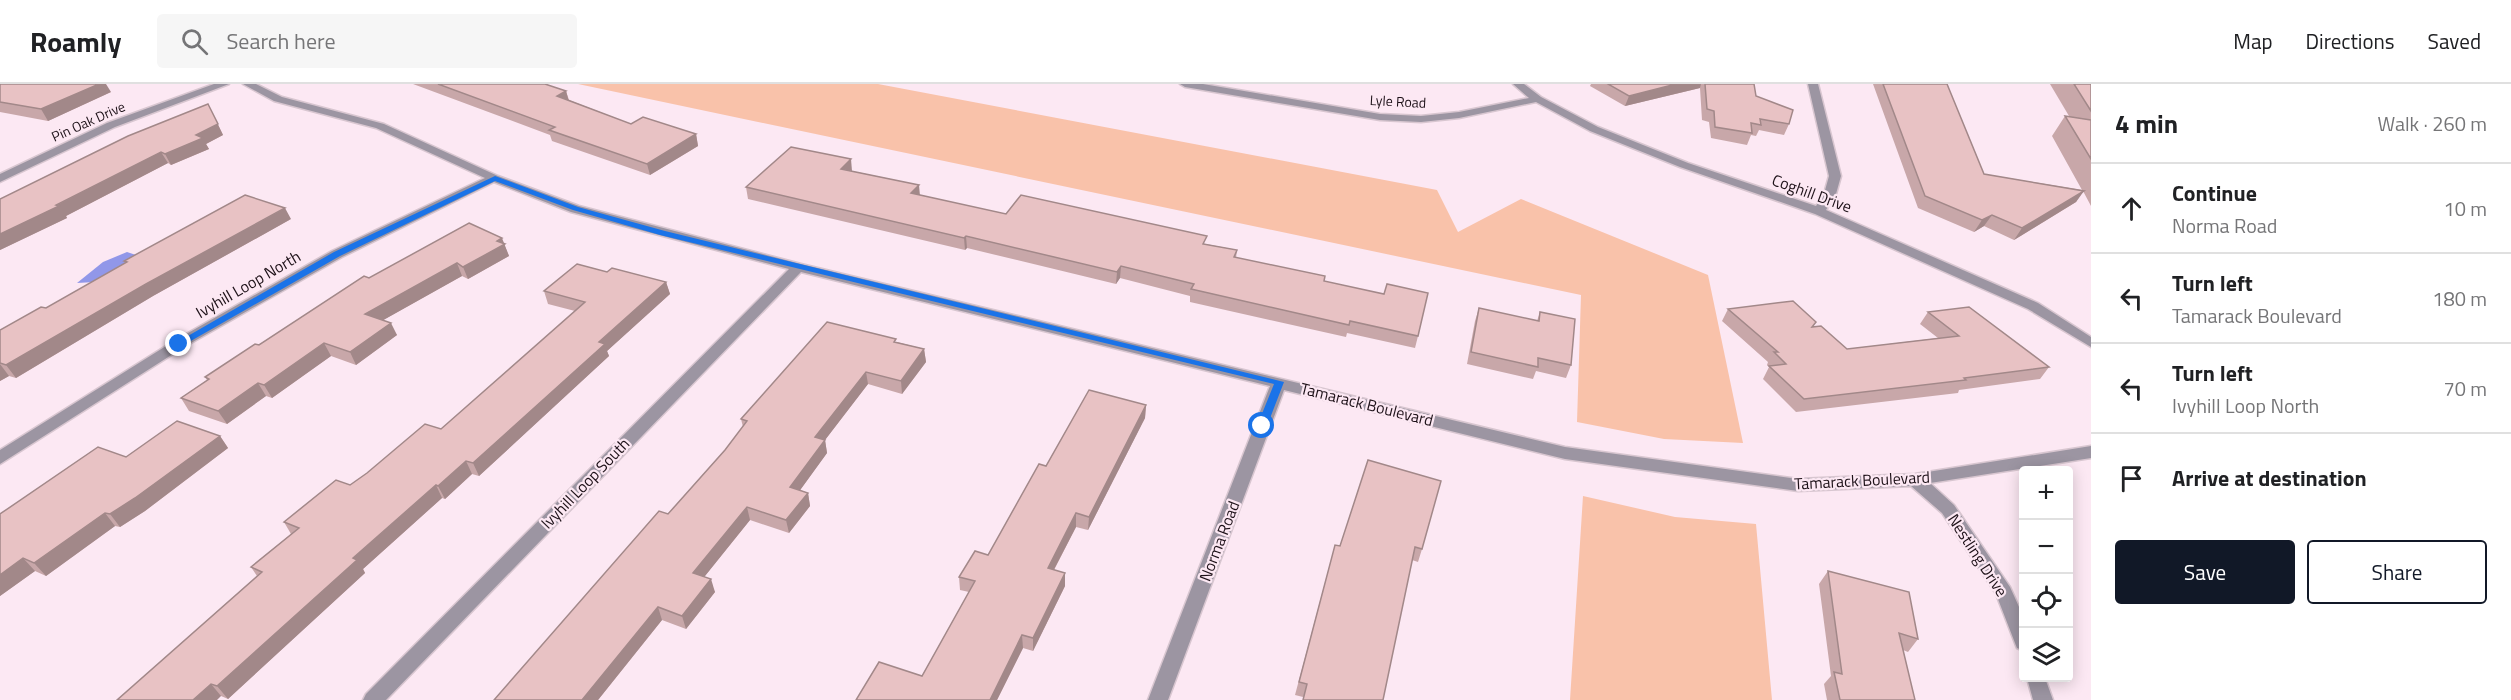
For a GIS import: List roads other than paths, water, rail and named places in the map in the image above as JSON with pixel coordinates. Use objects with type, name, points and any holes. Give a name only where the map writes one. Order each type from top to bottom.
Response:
[{"type":"street","name":"Pin Oak Drive","points":[[0,178],[121,122],[224,84]]},
{"type":"street","name":"Tamarack Boulevard","points":[[248,84],[278,99],[380,126],[495,178],[575,209],[798,267],[1565,453],[1798,485],[1915,480],[2091,452]]},
{"type":"street","name":"Lyle Road","points":[[1185,84],[1380,117],[1421,119],[1459,115],[1537,99]]},
{"type":"street","name":"Coghill Drive","points":[[1518,84],[1537,99],[1604,133],[1683,165],[1819,211],[2033,306],[2091,343]]},
{"type":"street","points":[[1813,84],[1834,176],[1830,194],[1819,211]]},
{"type":"street","name":"Ivyhill Loop North","points":[[0,458],[179,344],[317,265],[495,178]]},
{"type":"street","name":"Ivyhill Loop South","points":[[373,700],[798,267]]},
{"type":"street","name":"Norma Road","points":[[1158,700],[1279,382]]},
{"type":"street","name":"Nestling Drive","points":[[1915,480],[1948,509],[2004,592],[2019,630]]},
{"type":"street","points":[[2037,682],[2043,700]]},
{"type":"water","points":[[127,252],[142,257],[112,281],[77,283],[103,262]]}]
